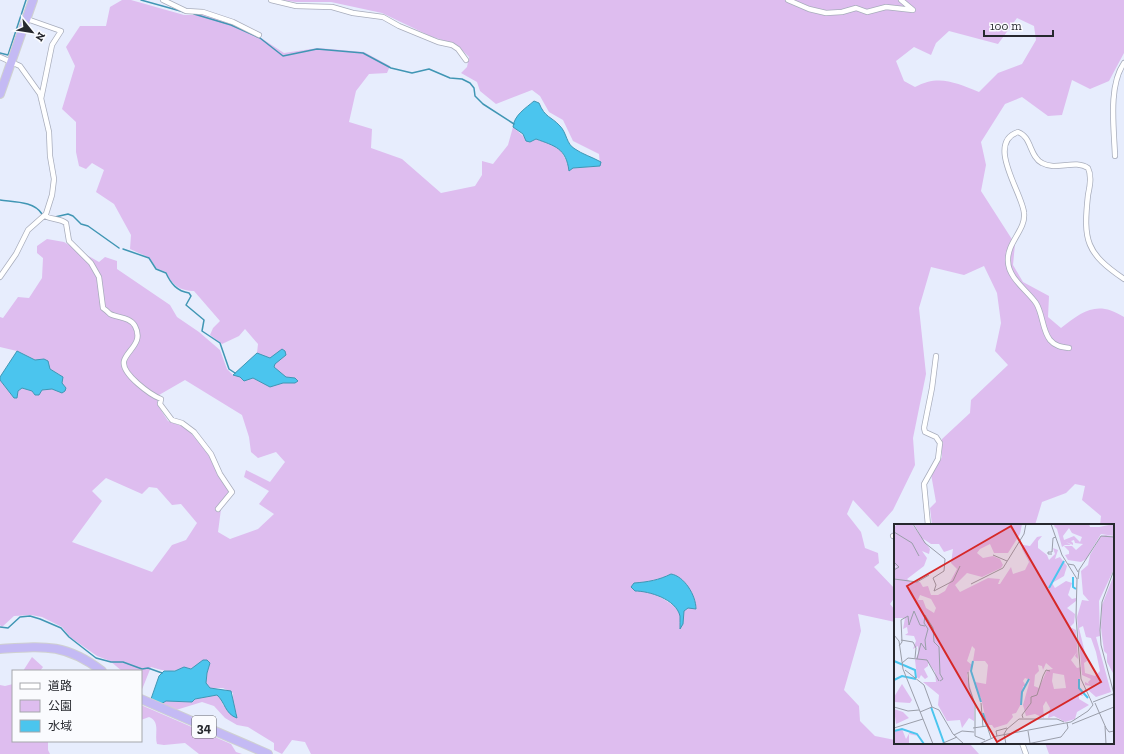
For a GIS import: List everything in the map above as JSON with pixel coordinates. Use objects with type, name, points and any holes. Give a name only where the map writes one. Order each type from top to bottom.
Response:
[{"type":"highway","points":[[0,94],[33,0]]},
{"type":"highway","points":[[0,649],[42,647],[64,650],[82,658],[100,670]]},
{"type":"highway","name":"34","points":[[142,700],[268,754]]},
{"type":"street","points":[[163,0],[186,11],[203,12],[226,20],[259,35]]},
{"type":"street","points":[[271,0],[296,6],[332,7],[353,13],[383,17],[399,26],[438,42],[452,45],[458,49],[466,60]]},
{"type":"street","points":[[788,0],[810,9],[826,13],[842,12],[856,8],[868,12],[886,7],[913,10],[901,0]]},
{"type":"street","points":[[27,19],[61,31],[52,45],[41,99]]},
{"type":"street","points":[[0,57],[12,61],[20,66],[41,99],[49,132],[50,156],[54,178],[52,195],[45,216],[28,230],[16,254],[0,277]]},
{"type":"street","points":[[1115,156],[1114,91],[1119,71],[1124,63]]},
{"type":"street","points":[[1069,348],[1056,345],[1048,337],[1039,307],[1031,295],[1015,278],[1008,266],[1009,249],[1022,224],[1024,213],[1006,160],[1005,145],[1009,137],[1018,132],[1024,135],[1039,161],[1049,166],[1082,165],[1088,168],[1090,181],[1087,208],[1088,242],[1091,250],[1100,260],[1124,279]]},
{"type":"street","points":[[45,216],[50,219],[60,219],[66,223],[69,241],[91,263],[99,277],[103,308],[110,314],[133,323],[136,327],[136,345],[124,360],[124,366],[135,382],[153,396],[161,399],[160,404],[168,416],[189,427],[211,454],[220,474],[232,492],[218,509]]},
{"type":"street","points":[[928,524],[924,484],[938,459],[940,443],[936,437],[925,432],[924,428],[932,388],[936,356]]},
{"type":"street","points":[[1022,744],[1026,754]]},
{"type":"green space","points":[[122,0],[131,0],[184,15],[204,15],[232,24],[261,38],[284,53],[318,48],[364,52],[390,66],[387,73],[369,74],[356,91],[349,122],[372,129],[371,148],[402,159],[441,193],[475,186],[482,175],[482,161],[493,164],[508,145],[513,127],[530,142],[536,139],[559,147],[568,164],[573,168],[600,166],[599,154],[573,141],[563,120],[549,112],[540,96],[532,90],[496,104],[480,91],[477,82],[461,73],[467,67],[469,57],[457,45],[430,36],[382,13],[331,2],[296,2],[282,0],[1124,0],[1124,53],[1109,81],[1090,89],[1072,80],[1062,115],[1048,116],[1022,97],[1005,104],[981,142],[986,165],[981,191],[1015,244],[1013,265],[1023,282],[1049,296],[1048,317],[1061,328],[1076,317],[1091,310],[1106,309],[1124,317],[1124,754],[1049,754],[1045,744],[1114,744],[1114,524],[1100,524],[1101,516],[1082,500],[1085,486],[1075,484],[1066,493],[1042,502],[1035,524],[932,524],[930,508],[936,502],[931,474],[942,457],[942,439],[970,413],[971,400],[1008,365],[995,351],[1001,323],[997,293],[984,266],[964,275],[931,267],[919,308],[926,374],[913,438],[915,465],[893,510],[878,527],[853,500],[847,514],[861,532],[865,548],[878,553],[879,563],[874,567],[894,588],[894,598],[890,604],[894,609],[894,622],[858,614],[861,631],[844,690],[859,706],[860,721],[875,736],[894,740],[894,744],[970,744],[979,754],[311,754],[305,742],[292,740],[282,754],[274,750],[274,743],[248,727],[237,725],[225,718],[214,706],[202,702],[176,710],[161,704],[166,701],[192,702],[195,699],[217,695],[223,705],[237,715],[233,702],[233,693],[223,688],[210,688],[206,683],[210,663],[203,660],[195,667],[184,667],[172,671],[151,667],[142,690],[142,670],[121,670],[110,661],[97,656],[70,637],[62,627],[42,617],[31,615],[14,616],[2,627],[0,625],[0,380],[14,398],[17,398],[18,391],[22,388],[32,391],[35,395],[39,395],[42,390],[52,389],[62,393],[60,375],[50,369],[44,359],[35,360],[17,351],[0,347],[0,317],[3,318],[18,297],[29,298],[42,278],[43,258],[37,253],[37,246],[47,239],[64,242],[99,262],[105,257],[117,261],[117,269],[170,305],[177,317],[199,332],[220,350],[227,369],[233,375],[257,353],[258,344],[245,329],[239,336],[222,344],[210,335],[213,328],[220,321],[194,291],[185,290],[177,286],[166,272],[156,268],[150,258],[130,249],[131,235],[114,204],[96,192],[104,170],[92,163],[86,169],[79,166],[76,152],[76,122],[62,109],[75,66],[66,47],[80,26],[106,26],[110,7]],"holes":[[[1017,18],[1034,26],[1036,40],[1022,64],[998,73],[979,92],[947,81],[932,81],[915,87],[904,81],[896,61],[914,47],[931,55],[936,43],[949,31],[998,44]],[[185,380],[242,415],[249,437],[251,452],[258,458],[276,452],[285,462],[270,482],[246,470],[244,477],[269,491],[259,504],[274,514],[258,529],[230,539],[218,532],[221,509],[231,496],[208,454],[187,428],[168,421],[157,404],[159,395]],[[106,478],[142,494],[149,487],[157,488],[172,505],[181,504],[197,523],[186,540],[172,545],[152,572],[72,542],[102,501],[92,491]],[[671,574],[685,582],[694,598],[695,609],[688,608],[684,611],[683,624],[680,628],[680,615],[673,605],[634,583],[653,580]]]},
{"type":"green space","points":[[32,657],[43,667],[41,670],[24,670]]},
{"type":"green space","points":[[12,684],[12,742],[48,742],[48,750],[50,754],[0,754],[0,685],[5,686]]},
{"type":"green space","points":[[142,705],[231,744],[236,752],[242,754],[199,754],[185,743],[164,745],[157,744],[156,725],[153,719],[149,717],[142,720]]},
{"type":"water","points":[[534,101],[539,103],[546,114],[560,126],[572,147],[601,162],[600,166],[573,168],[569,171],[568,163],[565,157],[554,146],[536,139],[530,142],[526,141],[523,134],[513,127],[518,115]]},
{"type":"water","points":[[282,349],[285,351],[286,355],[275,364],[274,367],[286,377],[295,378],[298,381],[295,383],[283,383],[270,387],[253,378],[244,381],[240,377],[233,375],[257,353],[270,358]]},
{"type":"water","points":[[17,351],[35,360],[44,359],[48,361],[50,369],[63,377],[62,383],[66,388],[65,391],[62,393],[52,389],[42,390],[39,395],[35,395],[32,391],[22,388],[18,391],[17,398],[14,398],[0,380],[0,377]]},
{"type":"water","points":[[671,574],[685,582],[692,592],[696,609],[688,608],[684,611],[683,624],[680,629],[680,616],[673,605],[654,594],[635,591],[631,587],[634,583],[662,578]]},
{"type":"water","points":[[203,660],[207,660],[210,663],[206,683],[210,688],[231,691],[237,718],[230,714],[217,695],[195,699],[192,702],[166,701],[161,704],[151,699],[159,676],[164,671],[175,671],[184,667],[191,669]]},
{"type":"waterway","points":[[0,53],[8,55],[26,0]]},
{"type":"waterway","points":[[141,0],[184,12]]},
{"type":"waterway","points":[[194,14],[231,25],[260,38],[283,56],[317,49],[363,53],[391,68],[412,73],[429,69],[450,78],[462,79],[470,83],[474,88],[475,96],[483,104],[514,124]]},
{"type":"waterway","points":[[0,200],[29,204],[42,214]]},
{"type":"waterway","points":[[55,217],[68,214],[73,216],[81,224],[88,226],[119,248]]},
{"type":"waterway","points":[[123,249],[149,258],[156,269],[166,273],[175,286],[181,291],[189,293],[191,296],[186,305],[204,320],[202,331],[220,343],[229,369],[235,373]]},
{"type":"waterway","points":[[0,627],[8,628],[20,617],[30,616],[61,628],[69,637],[96,658],[111,662],[123,662],[142,669],[148,668],[162,673]]}]
